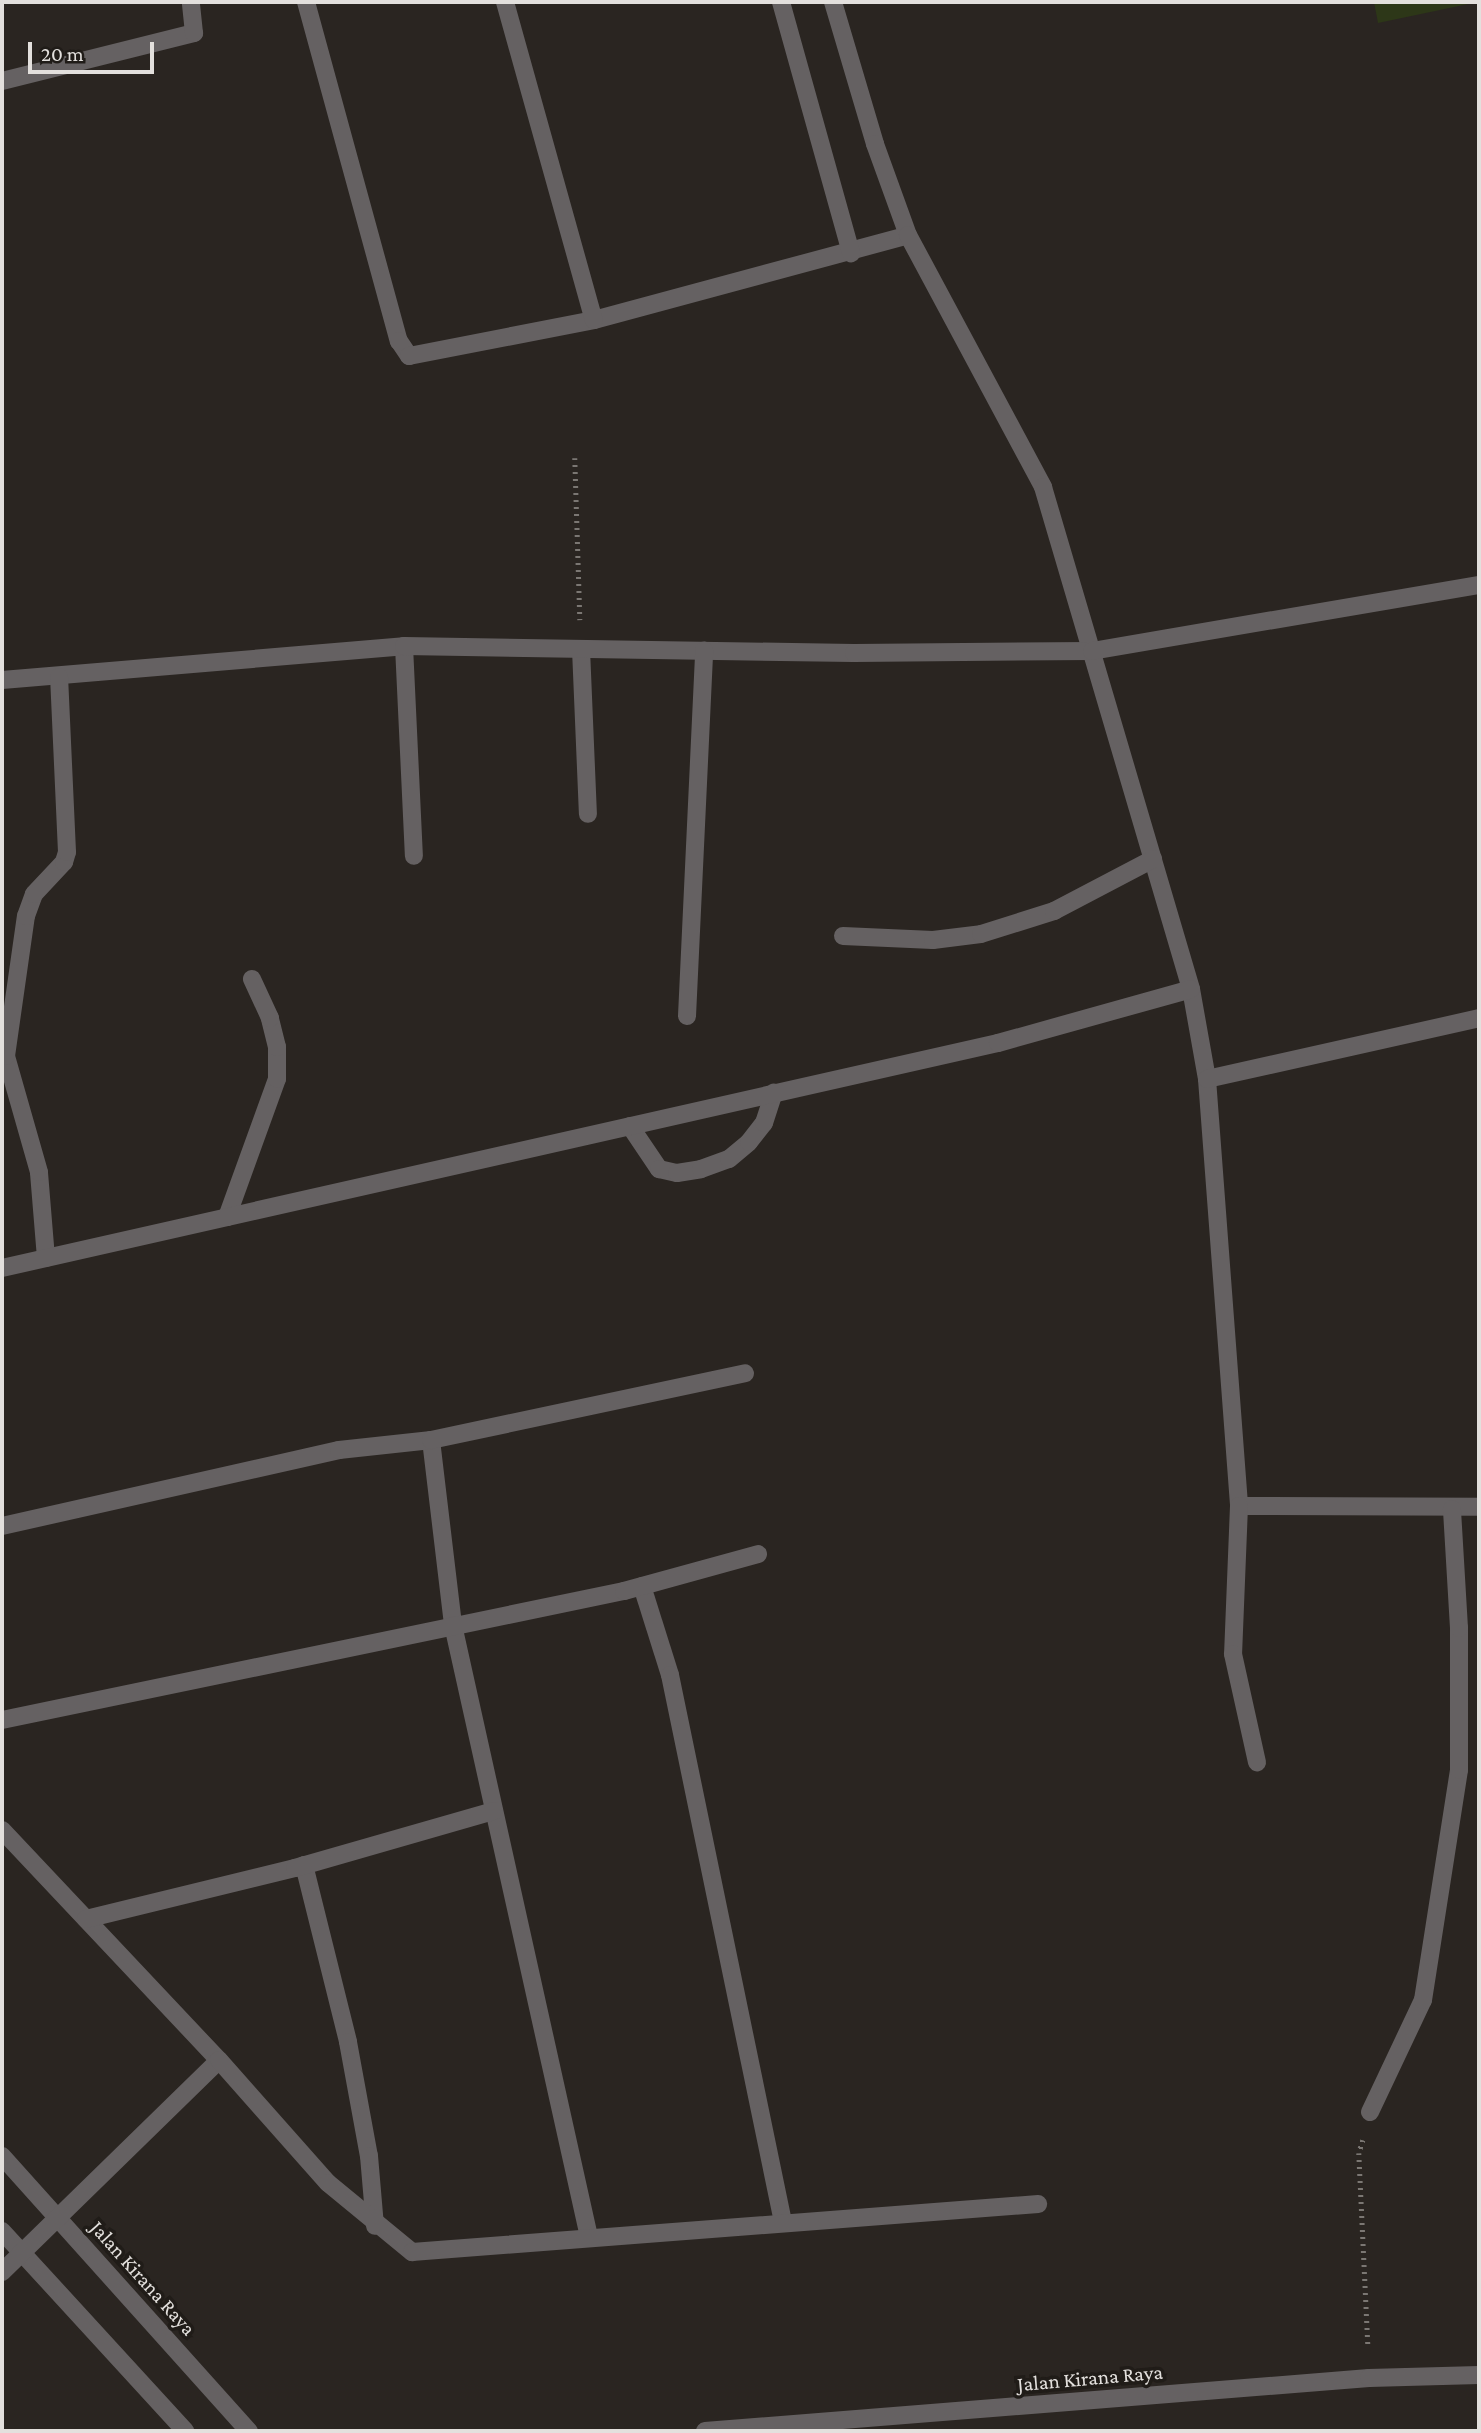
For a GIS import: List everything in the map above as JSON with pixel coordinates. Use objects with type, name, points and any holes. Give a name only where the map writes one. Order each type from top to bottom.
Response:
[{"type":"street","points":[[2,80],[194,33],[191,2]]},
{"type":"street","points":[[306,2],[405,351],[418,357],[594,320],[851,253],[908,235]]},
{"type":"street","points":[[505,2],[594,320]]},
{"type":"street","points":[[781,2],[851,253]]},
{"type":"street","points":[[833,2],[875,144],[908,235],[1043,487],[1191,989],[1207,1079],[1239,1506],[1233,1654],[1257,1762]]},
{"type":"street","points":[[2,680],[404,646],[1092,651],[1479,585]]},
{"type":"street","points":[[404,646],[414,856]]},
{"type":"street","points":[[581,649],[588,814]]},
{"type":"street","points":[[687,1016],[704,650]]},
{"type":"street","points":[[47,1258],[39,1172],[6,1056],[26,916],[34,894],[64,862],[67,852],[59,677]]},
{"type":"street","points":[[844,936],[933,940],[981,934],[1054,911],[1153,859]]},
{"type":"street","points":[[227,1217],[277,1079],[277,1048],[270,1018],[252,979]]},
{"type":"street","points":[[2,1268],[998,1043],[1191,989]]},
{"type":"street","points":[[1207,1079],[1479,1018]]},
{"type":"street","points":[[630,1126],[659,1169],[677,1172],[701,1169],[729,1159],[749,1142],[764,1123],[774,1093]]},
{"type":"street","points":[[2,1526],[339,1450],[431,1440],[745,1373]]},
{"type":"street","points":[[431,1440],[453,1625],[589,2237]]},
{"type":"street","points":[[1239,1506],[1452,1509],[1479,1507]]},
{"type":"street","points":[[1370,2112],[1423,2000],[1459,1770],[1459,1628],[1452,1509]]},
{"type":"street","points":[[2,1720],[642,1586],[758,1554]]},
{"type":"street","points":[[642,1586],[670,1675],[783,2222]]},
{"type":"street","points":[[86,1919],[304,1865],[494,1811]]},
{"type":"street","points":[[2,1830],[219,2060],[328,2183],[404,2249],[424,2254],[589,2237],[1038,2204]]},
{"type":"street","points":[[304,1865],[348,2042],[369,2156],[375,2226]]},
{"type":"street","points":[[2,2272],[219,2060]]},
{"type":"street","name":"Jalan Kirana Raya","points":[[2,2156],[249,2431]]},
{"type":"street","points":[[2,2231],[185,2431]]},
{"type":"street","name":"Jalan Kirana Raya","points":[[705,2431],[1369,2378],[1479,2375]]},
{"type":"path","points":[[575,458],[581,649]]},
{"type":"path","points":[[1369,2378],[1359,2153],[1370,2112]]},
{"type":"green space","points":[[1374,2],[1478,2],[1378,23]]}]
